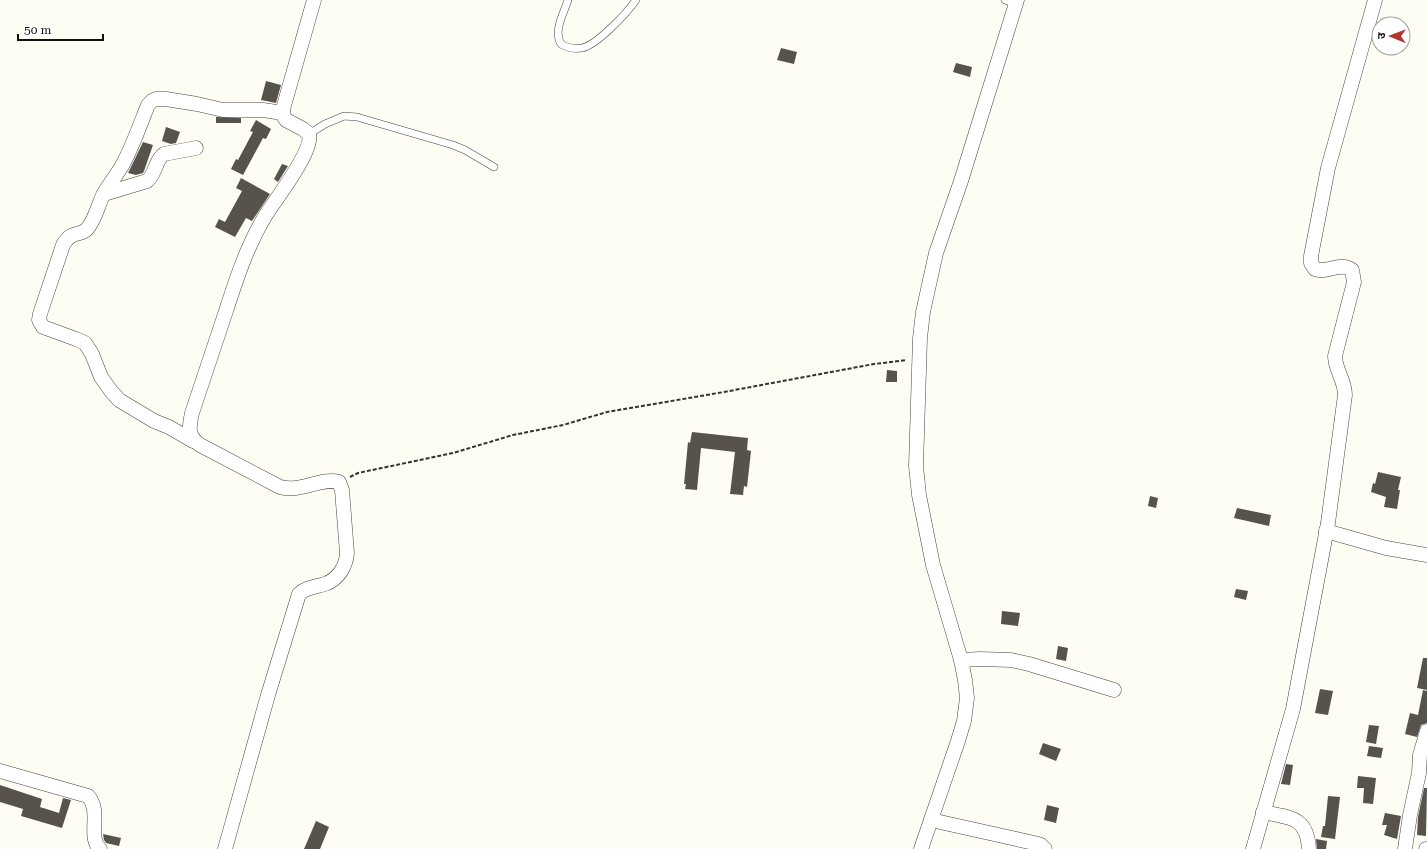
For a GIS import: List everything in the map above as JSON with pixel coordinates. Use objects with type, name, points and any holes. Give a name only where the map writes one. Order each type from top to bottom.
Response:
[{"type":"street","points":[[193,441],[190,434],[192,413],[241,265],[267,213],[286,186],[309,144],[309,134],[303,129],[288,122],[284,117],[283,108],[314,0]]},
{"type":"street","points":[[1253,849],[1292,709],[1326,531],[1345,395],[1344,382],[1336,367],[1336,356],[1354,282],[1354,274],[1352,270],[1344,266],[1324,271],[1315,269],[1311,263],[1311,256],[1328,168],[1376,0]]},
{"type":"street","points":[[921,849],[964,720],[967,698],[961,660],[933,565],[919,495],[916,466],[923,312],[931,272],[1013,1]]},
{"type":"street","points":[[226,849],[268,695],[299,594],[303,590],[326,584],[344,567],[347,561],[348,553],[342,490],[339,482],[331,481],[286,489],[262,478],[169,427],[154,421],[119,400],[111,391],[101,377],[92,354],[86,344],[76,338],[46,330],[40,324],[40,314],[44,297],[66,238],[88,228],[104,194],[129,154],[148,105],[152,101],[156,99],[166,99],[223,110],[263,110],[283,113]]},
{"type":"street","points":[[104,194],[147,181],[151,178],[161,156],[164,154],[196,148]]},
{"type":"street","points":[[1326,531],[1386,548],[1427,555]]},
{"type":"street","points":[[961,660],[1011,660],[1114,690]]},
{"type":"street","points":[[1405,849],[1408,821],[1418,773],[1420,755],[1427,731]]},
{"type":"street","points":[[0,771],[88,796],[94,806],[95,840],[97,847],[100,849]]},
{"type":"street","points":[[1263,812],[1293,819],[1300,823],[1305,829],[1309,849]]},
{"type":"street","points":[[931,820],[1034,843],[1041,845],[1045,849]]},
{"type":"lane","points":[[568,0],[559,27],[558,40],[561,44],[572,48],[582,48],[589,46],[623,17],[636,0]]},
{"type":"lane","points":[[309,134],[325,124],[344,116],[357,117],[453,145],[494,167]]},
{"type":"path","points":[[339,482],[358,473],[453,453],[513,436],[563,425],[607,412],[874,364],[920,358]]},
{"type":"building","points":[[781,48],[797,52],[794,64],[777,60]]},
{"type":"building","points":[[956,63],[972,67],[970,77],[953,72]]},
{"type":"building","points":[[266,81],[281,85],[276,103],[261,100]]},
{"type":"building","points":[[216,117],[241,118],[241,123],[216,123]]},
{"type":"building","points":[[256,120],[271,129],[266,139],[263,138],[243,175],[231,169],[236,159],[238,160],[253,132],[250,131]]},
{"type":"building","points":[[166,127],[180,132],[176,143],[171,144],[162,141]]},
{"type":"building","points":[[143,142],[153,145],[144,171],[143,173],[136,175],[128,173]]},
{"type":"building","points":[[282,164],[288,166],[278,182],[274,179]]},
{"type":"building","points":[[241,178],[270,194],[252,221],[246,218],[235,237],[215,227],[219,219],[225,222],[242,191],[236,188]]},
{"type":"building","points":[[887,370],[897,371],[897,382],[886,382]]},
{"type":"building","points":[[692,432],[748,438],[747,450],[751,451],[747,487],[744,486],[743,495],[730,494],[735,452],[701,448],[697,490],[685,489],[686,484],[684,484],[688,442],[690,443]]},
{"type":"building","points":[[1378,472],[1401,477],[1398,490],[1400,490],[1397,509],[1384,507],[1386,497],[1371,492]]},
{"type":"building","points":[[1150,496],[1158,498],[1156,508],[1148,506]]},
{"type":"building","points":[[1237,508],[1271,515],[1269,526],[1234,518]]},
{"type":"building","points":[[1236,589],[1248,591],[1246,600],[1234,597]]},
{"type":"building","points":[[1002,611],[1020,613],[1018,626],[1001,624]]},
{"type":"building","points":[[1058,646],[1068,648],[1066,661],[1056,659]]},
{"type":"building","points":[[1423,658],[1427,658],[1427,690],[1417,688]]},
{"type":"building","points":[[1320,689],[1333,691],[1328,715],[1315,713]]},
{"type":"building","points":[[1423,690],[1427,691],[1427,723],[1421,725],[1417,737],[1405,734],[1410,713],[1418,715]]},
{"type":"building","points":[[1369,725],[1379,726],[1376,744],[1366,742]]},
{"type":"building","points":[[1043,743],[1061,749],[1056,761],[1039,754]]},
{"type":"building","points":[[1369,746],[1383,748],[1381,758],[1367,756]]},
{"type":"building","points":[[1286,764],[1293,765],[1290,785],[1281,784]]},
{"type":"building","points":[[1358,776],[1376,778],[1373,804],[1363,803],[1364,788],[1357,788]]},
{"type":"building","points":[[0,785],[42,799],[40,807],[59,813],[63,798],[71,800],[62,828],[21,816],[23,809],[0,802]]},
{"type":"building","points":[[1424,788],[1427,788],[1426,836],[1417,835],[1418,817]]},
{"type":"building","points":[[1328,796],[1340,797],[1335,839],[1321,837],[1323,826],[1325,826]]},
{"type":"building","points":[[1047,805],[1059,808],[1056,823],[1044,820]]},
{"type":"building","points":[[1385,813],[1401,816],[1397,839],[1384,835],[1387,825],[1382,825]]},
{"type":"building","points":[[316,821],[329,827],[320,849],[304,849]]},
{"type":"building","points":[[103,834],[121,838],[119,846],[106,843]]},
{"type":"building","points":[[1316,839],[1327,841],[1326,849],[1317,849]]}]
